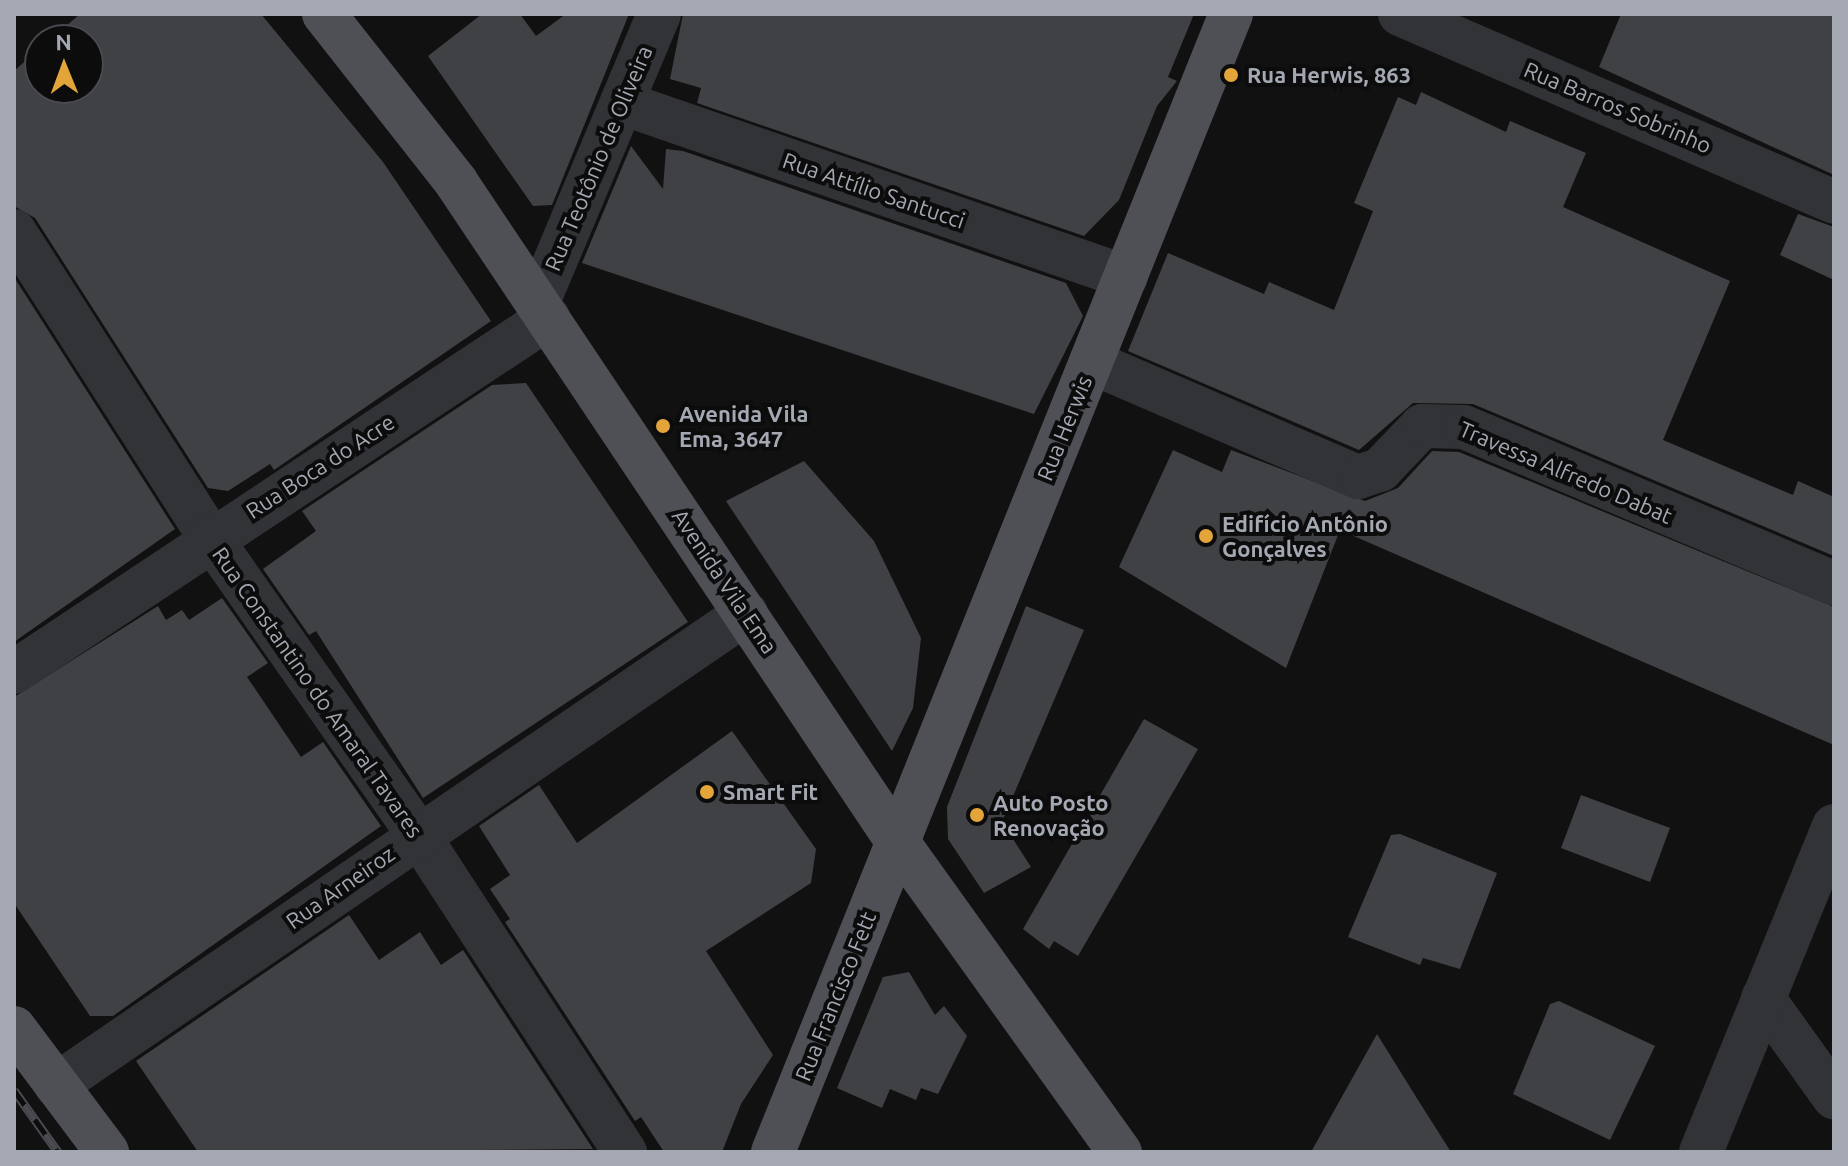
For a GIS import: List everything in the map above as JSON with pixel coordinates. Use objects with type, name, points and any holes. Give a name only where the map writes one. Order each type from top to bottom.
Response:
[{"type":"main road","name":"Avenida Vila Ema","points":[[324,14],[456,182],[897,841],[1120,1152]]},
{"type":"main road","name":"Rua Herwis","points":[[897,841],[1231,14]]},
{"type":"main road","name":"Rua Francisco Fett","points":[[773,1152],[897,841]]},
{"type":"main road","points":[[14,1028],[107,1152]]},
{"type":"street","name":"Rua Teotônio de Oliveira","points":[[543,310],[659,14]]},
{"type":"street","name":"Rua Barros Sobrinho","points":[[1400,14],[1834,202]]},
{"type":"street","name":"Rua Attílio Santucci","points":[[622,103],[1126,277]]},
{"type":"street","name":"Rua Constantino do Amaral Tavares","points":[[14,231],[210,537],[417,833],[625,1152]]},
{"type":"street","name":"Rua Boca do Acre","points":[[14,672],[543,310]]},
{"type":"street","name":"Travessa Alfredo Dabat","points":[[1091,362],[1358,477],[1380,470],[1422,426],[1464,427],[1834,583]]},
{"type":"street","name":"Rua Arneiroz","points":[[56,1085],[417,833],[746,613]]},
{"type":"street","points":[[1701,1152],[1834,826]]},
{"type":"street","points":[[1763,998],[1834,1097]]},
{"type":"building","points":[[80,14],[261,14],[383,162],[491,321],[274,470],[270,464],[228,491],[208,488],[35,218],[14,206],[14,71],[24,62],[24,104],[104,104],[104,24],[68,24]]},
{"type":"building","points":[[482,14],[520,14],[536,36],[566,14],[629,14],[552,205],[533,206],[428,56]]},
{"type":"building","points":[[683,14],[1194,14],[1168,77],[1177,81],[1157,106],[1119,200],[1084,236],[697,103],[701,88],[670,79]]},
{"type":"building","points":[[1621,14],[1834,14],[1834,175],[1599,67]]},
{"type":"building","points":[[1421,92],[1506,132],[1510,121],[1586,153],[1563,207],[1730,281],[1663,440],[1793,495],[1798,481],[1834,497],[1834,556],[1473,404],[1413,403],[1359,450],[1128,351],[1168,253],[1264,294],[1269,282],[1334,310],[1373,211],[1354,203],[1398,97],[1416,105]]},
{"type":"building","points":[[631,146],[663,189],[666,149],[683,151],[1066,283],[1083,316],[1034,414],[582,263]]},
{"type":"building","points":[[1798,214],[1834,227],[1834,280],[1780,255]]},
{"type":"building","points":[[14,277],[175,529],[14,642]]},
{"type":"building","points":[[526,383],[688,622],[423,798],[316,631],[309,635],[263,569],[316,531],[302,511],[492,385]]},
{"type":"building","points":[[1173,450],[1222,472],[1231,450],[1365,501],[1398,488],[1432,451],[1459,452],[1834,607],[1834,745],[1340,530],[1286,668],[1119,567]]},
{"type":"building","points":[[804,461],[874,541],[921,638],[913,708],[892,751],[726,501]]},
{"type":"building","points":[[222,598],[268,663],[247,677],[301,757],[323,742],[381,826],[113,1016],[90,1016],[14,903],[14,697],[158,606],[166,620],[182,610],[189,620]]},
{"type":"building","points":[[1026,606],[1084,630],[1002,822],[1031,867],[984,893],[948,839],[947,807]]},
{"type":"building","points":[[1144,719],[1198,749],[1078,956],[1054,941],[1049,949],[1023,929]]},
{"type":"building","points":[[732,731],[816,849],[811,883],[706,951],[773,1055],[741,1104],[722,1152],[664,1152],[641,1117],[635,1121],[505,922],[510,919],[490,889],[510,875],[479,826],[539,785],[577,843]]},
{"type":"building","points":[[1581,795],[1670,828],[1650,882],[1561,848]]},
{"type":"building","points":[[1400,834],[1497,873],[1460,969],[1423,958],[1420,965],[1348,937],[1391,835]]},
{"type":"building","points":[[349,915],[379,960],[420,932],[441,965],[463,950],[593,1149],[198,1152],[136,1061]]},
{"type":"building","points":[[909,972],[935,1015],[944,1006],[967,1036],[938,1094],[921,1088],[916,1100],[890,1089],[882,1108],[837,1088],[883,977]]},
{"type":"building","points":[[1559,1001],[1655,1046],[1610,1140],[1513,1094],[1550,1004]]},
{"type":"building","points":[[1377,1034],[1418,1100],[1451,1152],[1311,1152]]},
{"type":"railway","points":[[14,1090],[58,1152]]},
{"type":"place","name":"Rua Herwis, 863","points":[[1231,75]]},
{"type":"place","name":"Avenida Vila Ema, 3647","points":[[663,426]]},
{"type":"place","name":"Edifício Antônio Gonçalves","points":[[1206,536]]},
{"type":"place","name":"Smart Fit","points":[[707,792]]},
{"type":"place","name":"Auto Posto Renovação","points":[[977,815]]}]
